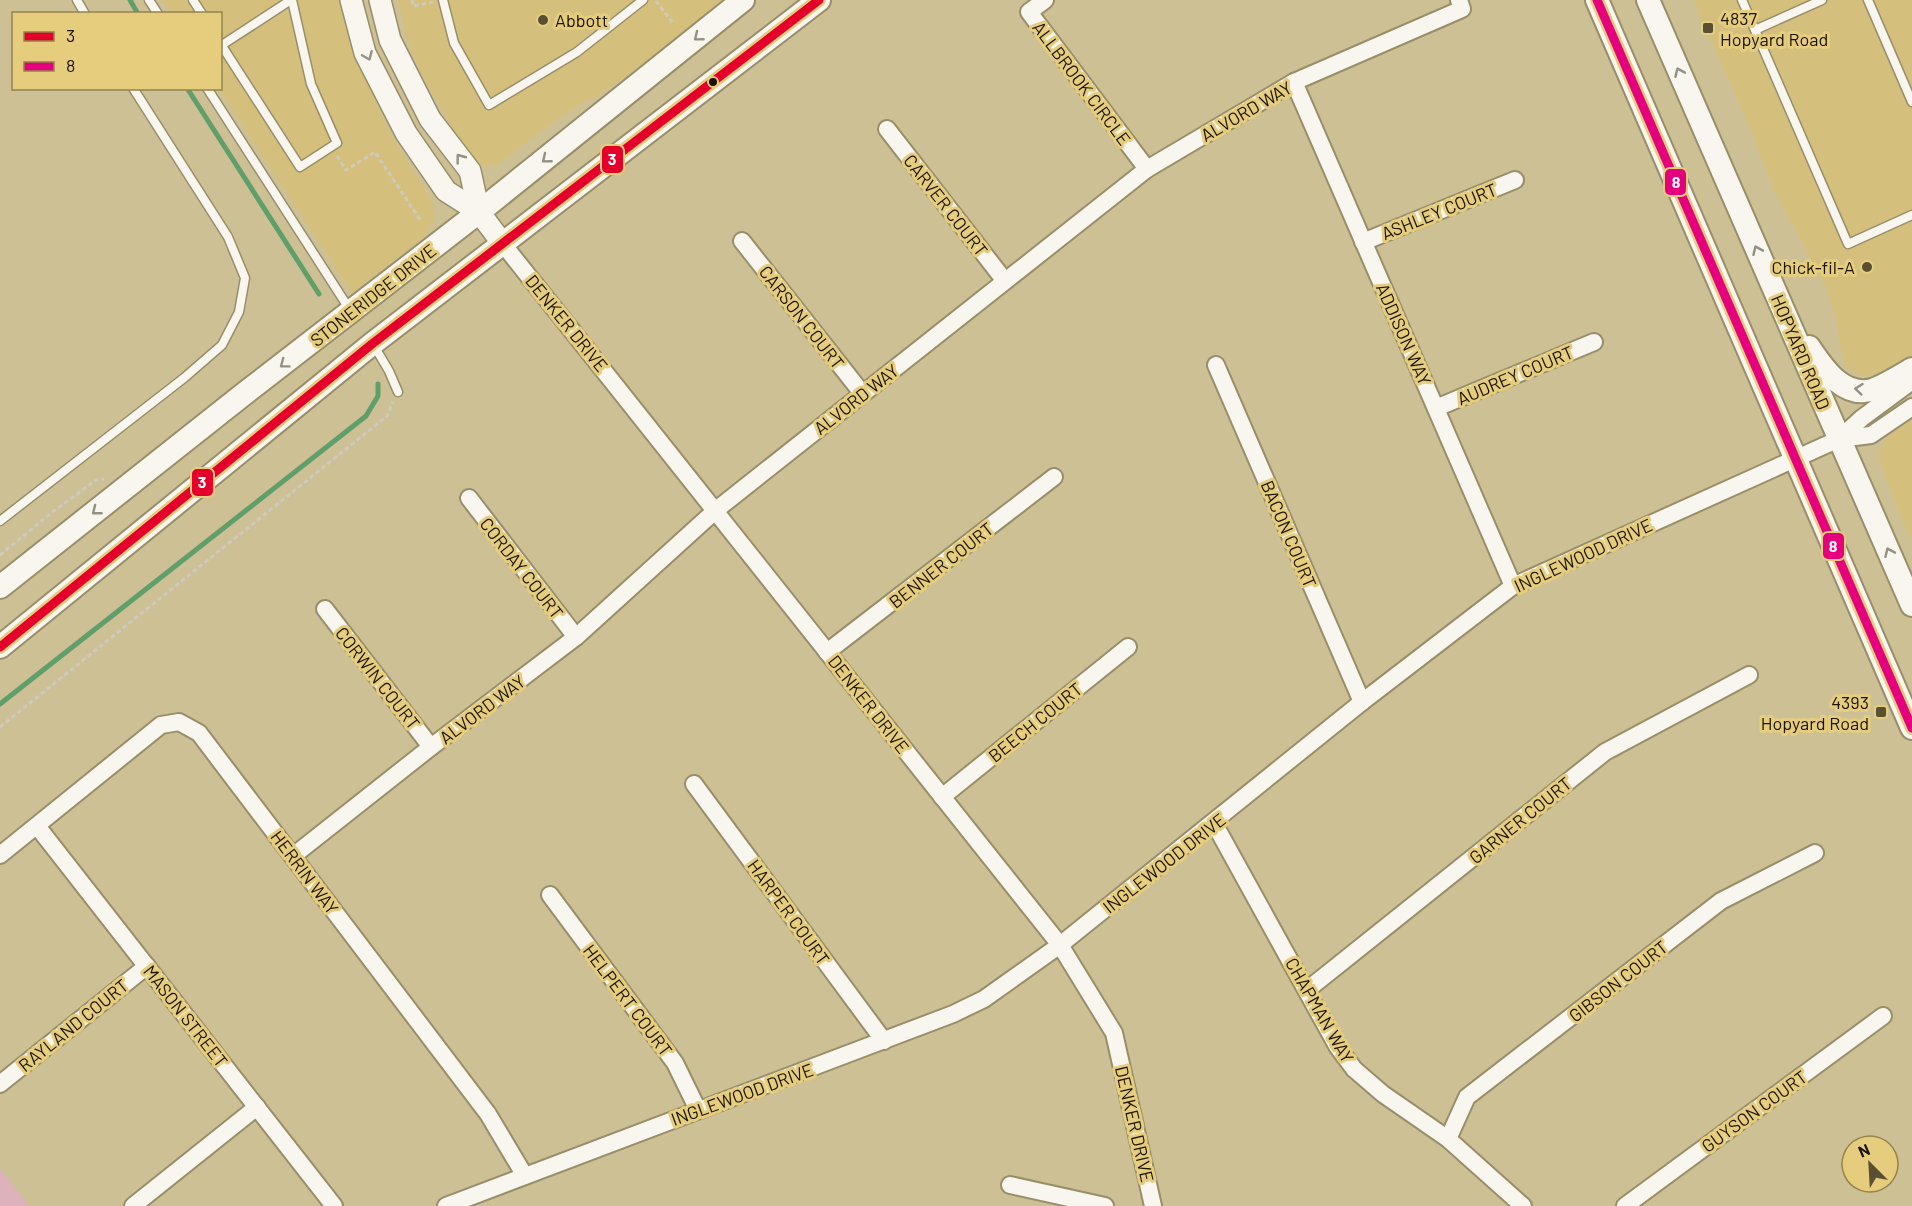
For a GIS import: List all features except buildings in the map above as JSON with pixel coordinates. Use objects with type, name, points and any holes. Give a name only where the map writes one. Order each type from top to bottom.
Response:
[{"type":"main road","name":"STONERIDGE DRIVE","points":[[0,587],[479,212],[743,0]]},
{"type":"main road","points":[[0,647],[372,344],[503,244],[788,11],[819,0]]},
{"type":"main road","points":[[1597,0],[1912,728]]},
{"type":"main road","name":"HOPYARD ROAD","points":[[1648,0],[1912,605]]},
{"type":"main road","points":[[1783,311],[1816,358],[1838,383],[1847,388],[1864,391],[1874,389],[1912,369]]},
{"type":"street","points":[[351,0],[365,53],[406,133],[446,191],[479,212],[503,244]]},
{"type":"street","points":[[380,0],[390,40],[430,118],[470,171],[479,212]]},
{"type":"street","name":"ALLBROOK CIRCLE","points":[[1045,0],[1029,12],[1147,169]]},
{"type":"street","name":"ALVORD WAY","points":[[293,856],[576,637],[716,510],[1147,169],[1294,82],[1461,4]]},
{"type":"street","name":"ADDISON WAY","points":[[1294,82],[1513,586]]},
{"type":"street","name":"CARVER COURT","points":[[887,129],[1005,281]]},
{"type":"street","name":"ASHLEY COURT","points":[[1363,242],[1515,180]]},
{"type":"street","name":"CARSON COURT","points":[[742,241],[862,393]]},
{"type":"street","name":"DENKER DRIVE","points":[[503,244],[1060,945],[1114,1033],[1153,1206]]},
{"type":"street","name":"AUDREY COURT","points":[[1436,408],[1594,342]]},
{"type":"street","name":"BACON COURT","points":[[1216,365],[1362,702]]},
{"type":"street","name":"INGLEWOOD DRIVE","points":[[1839,439],[1862,417],[1912,381]]},
{"type":"street","name":"INGLEWOOD DRIVE","points":[[446,1206],[884,1041],[953,1014],[984,999],[1060,945],[1362,702],[1513,586],[1839,439],[1871,435],[1912,407]]},
{"type":"street","name":"BENNER COURT","points":[[827,652],[1054,477]]},
{"type":"street","name":"CORDAY COURT","points":[[469,498],[576,637]]},
{"type":"street","name":"CORWIN COURT","points":[[325,609],[431,747]]},
{"type":"street","name":"BEECH COURT","points":[[942,797],[1128,648]]},
{"type":"street","name":"GARNER COURT","points":[[1307,990],[1605,752],[1749,675]]},
{"type":"street","name":"HERRIN WAY","points":[[0,855],[161,725],[179,722],[199,733],[488,1113],[525,1176]]},
{"type":"street","name":"HARPER COURT","points":[[694,784],[884,1041]]},
{"type":"street","name":"CHAPMAN WAY","points":[[1214,823],[1336,1046],[1354,1069],[1383,1094],[1448,1139],[1524,1206]]},
{"type":"street","name":"MASON STREET","points":[[37,826],[334,1206]]},
{"type":"street","name":"GIBSON COURT","points":[[1448,1139],[1467,1097],[1721,901],[1815,853]]},
{"type":"street","name":"HELPERT COURT","points":[[550,895],[675,1063],[698,1110]]},
{"type":"street","name":"RAYLAND COURT","points":[[0,1084],[147,966]]},
{"type":"street","name":"GUYSON COURT","points":[[1625,1206],[1883,1016]]},
{"type":"street","points":[[133,1206],[257,1107]]},
{"type":"street","points":[[1010,1185],[1105,1206]]},
{"type":"lane","points":[[222,43],[291,0],[311,84],[338,143],[300,167],[222,46]]},
{"type":"lane","points":[[441,0],[454,43],[489,105],[577,52],[643,0]]},
{"type":"lane","points":[[1742,0],[1848,244],[1912,215]]},
{"type":"lane","points":[[1755,30],[1822,0]]},
{"type":"lane","points":[[1868,0],[1912,102]]},
{"type":"lane","points":[[0,521],[184,378],[222,345],[239,312],[245,278],[228,237],[134,90]]},
{"type":"lane","points":[[208,90],[352,312]]},
{"type":"lane","points":[[372,344],[389,371],[398,392]]},
{"type":"path","points":[[412,0],[413,6],[441,0]]},
{"type":"path","points":[[655,0],[672,22]]},
{"type":"path","points":[[332,147],[346,170],[375,152],[421,221]]},
{"type":"path","points":[[0,727],[387,416],[398,392]]},
{"type":"path","points":[[0,555],[96,480]]},
{"type":"shaded area","points":[[162,0],[343,0],[357,55],[374,98],[391,135],[431,198],[435,218],[424,237],[352,293],[220,90],[222,90],[222,12],[170,12]]},
{"type":"shaded area","points":[[398,0],[724,0],[597,97],[585,101],[554,122],[497,165],[483,165],[474,160],[461,143],[421,73],[406,35]]},
{"type":"shaded area","points":[[1693,0],[1912,0],[1912,354],[1878,375],[1865,376],[1853,372],[1845,364],[1838,324],[1827,289],[1775,192],[1746,119]]},
{"type":"shaded area","points":[[1912,419],[1912,544],[1878,458],[1881,446],[1887,437]]},
{"type":"shaded area","points":[[0,1169],[29,1206],[0,1206]]},
{"type":"waterway","points":[[130,0],[137,12]]},
{"type":"waterway","points":[[188,90],[319,294]]},
{"type":"waterway","points":[[0,704],[366,416],[378,396],[378,384]]},
{"type":"transit line","name":"3","points":[[0,647],[372,344],[819,0]]},
{"type":"transit line","name":"8","points":[[1597,0],[1912,728]]},
{"type":"place","name":"Abbott","points":[[543,20]]},
{"type":"place","name":"4837 Hopyard Road","points":[[1708,28]]},
{"type":"place","name":"Chick-fil-A","points":[[1867,267]]},
{"type":"place","name":"4393 Hopyard Road","points":[[1881,712]]}]
